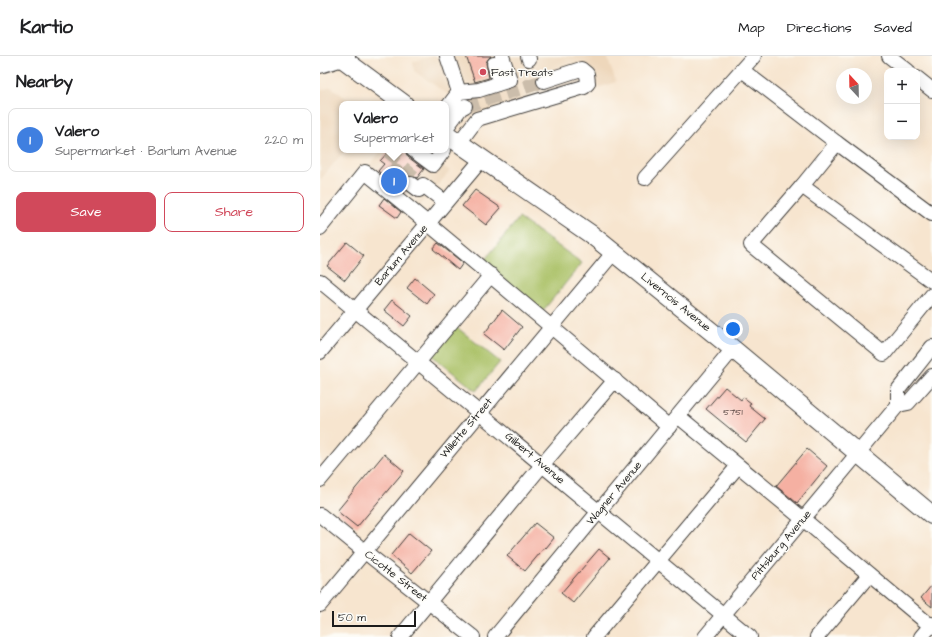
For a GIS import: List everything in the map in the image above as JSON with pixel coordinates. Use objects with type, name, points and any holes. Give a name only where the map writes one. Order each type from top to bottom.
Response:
[{"type":"main road","points":[[320,64],[342,56],[400,101]]},
{"type":"main road","name":"Livernois Avenue","points":[[449,140],[482,159],[592,235],[614,252],[932,515]]},
{"type":"street","points":[[447,56],[459,92]]},
{"type":"street","points":[[644,178],[754,56]]},
{"type":"street","points":[[888,56],[904,68]]},
{"type":"street","points":[[449,105],[459,92],[479,90],[510,80],[498,60]]},
{"type":"street","points":[[449,140],[477,118],[584,87],[588,83],[587,74],[581,69],[544,81]]},
{"type":"street","points":[[742,70],[932,214]]},
{"type":"street","points":[[920,80],[932,90]]},
{"type":"street","points":[[449,140],[461,108],[465,106]]},
{"type":"street","points":[[837,143],[751,245],[884,354],[932,295]]},
{"type":"street","points":[[433,165],[441,153]]},
{"type":"street","points":[[414,154],[436,168],[417,185],[445,202]]},
{"type":"street","name":"Barlum Avenue","points":[[320,352],[482,159]]},
{"type":"street","points":[[320,228],[365,172],[428,222],[615,380],[738,466],[932,625],[921,637]]},
{"type":"street","points":[[802,186],[932,281]]},
{"type":"street","name":"Willette Street","points":[[320,605],[614,252]]},
{"type":"street","points":[[320,480],[491,275]]},
{"type":"street","name":"Gilbert Avenue","points":[[320,280],[750,637]]},
{"type":"street","points":[[932,347],[898,390],[898,405],[908,403],[932,376]]},
{"type":"street","name":"Wagner Avenue","points":[[495,637],[733,349]]},
{"type":"street","points":[[400,637],[543,464],[615,380]]},
{"type":"street","name":"Pittsburg Avenue","points":[[705,637],[898,405]]},
{"type":"street","points":[[594,637],[738,466]]},
{"type":"street","name":"Cicotte Street","points":[[320,515],[473,637]]},
{"type":"street","points":[[817,637],[869,574]]},
{"type":"shaded area","points":[[431,56],[607,56],[616,82],[489,123],[414,71],[413,62]]},
{"type":"shaded area","points":[[331,87],[350,101],[339,101],[339,153],[342,153],[320,180],[320,91]]},
{"type":"shaded area","points":[[380,153],[423,153],[450,171],[417,209],[367,168]]},
{"type":"green space","points":[[519,218],[582,263],[542,312],[483,262]]},
{"type":"green space","points":[[454,325],[500,362],[476,391],[430,354]]},
{"type":"building","name":"Fast Treats","points":[[466,56],[491,56],[486,63],[489,78],[475,82]]},
{"type":"building","points":[[387,153],[406,153],[408,157],[424,169],[417,178],[412,176],[404,179],[403,188],[406,191],[404,193],[378,171],[384,164],[380,161]]},
{"type":"building","points":[[475,190],[501,208],[486,225],[462,206]]},
{"type":"building","points":[[384,198],[401,212],[397,218],[379,205]]},
{"type":"building","points":[[347,242],[364,256],[345,280],[327,266]]},
{"type":"building","points":[[438,243],[463,263],[458,270],[433,249]]},
{"type":"building","points":[[415,278],[434,294],[427,304],[407,288]]},
{"type":"building","points":[[392,300],[412,316],[404,326],[384,310]]},
{"type":"building","points":[[502,310],[522,327],[504,350],[484,334]]},
{"type":"building","points":[[725,387],[741,400],[743,397],[751,403],[749,406],[765,419],[746,442],[706,409]]},
{"type":"building","points":[[807,449],[827,466],[797,503],[776,486]]},
{"type":"building","points":[[384,454],[404,471],[357,527],[337,511]]},
{"type":"building","points":[[535,523],[554,538],[525,571],[507,556]]},
{"type":"building","points":[[409,533],[431,551],[412,573],[391,555]]},
{"type":"building","points":[[599,549],[610,558],[573,603],[561,593]]},
{"type":"building","points":[[932,585],[932,607],[921,598]]},
{"type":"tunnel","points":[[465,106],[544,81]]},
{"type":"tunnel","points":[[396,153],[387,164],[411,184]]},
{"type":"tunnel","points":[[404,178],[419,160]]},
{"type":"place","name":"Fast Treats","points":[[483,72]]},
{"type":"place","name":"Valero","points":[[394,181]]}]
